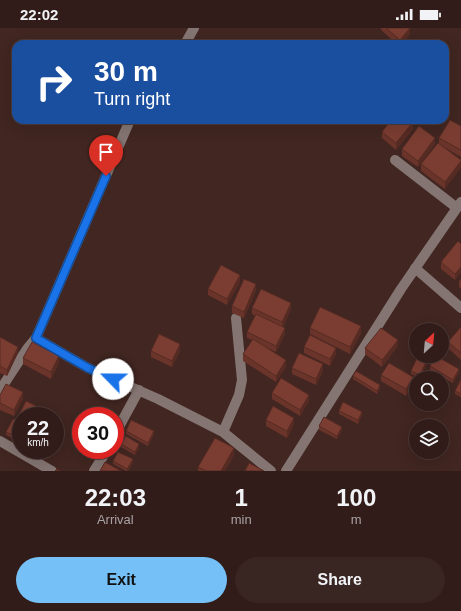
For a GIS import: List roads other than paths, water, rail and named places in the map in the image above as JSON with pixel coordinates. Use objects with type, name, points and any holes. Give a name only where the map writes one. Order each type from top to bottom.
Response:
[{"type":"street","points":[[187,40],[194,28]]},
{"type":"street","points":[[0,390],[36,338],[128,124]]},
{"type":"street","points":[[286,471],[416,268],[459,205],[395,160]]},
{"type":"street","points":[[416,268],[461,308]]},
{"type":"street","points":[[223,432],[239,395],[242,380],[236,318]]},
{"type":"street","points":[[36,338],[88,368],[139,390],[223,432],[271,471]]},
{"type":"street","points":[[124,418],[139,390]]},
{"type":"street","points":[[0,441],[52,471]]},
{"type":"street","points":[[94,471],[101,459]]}]
